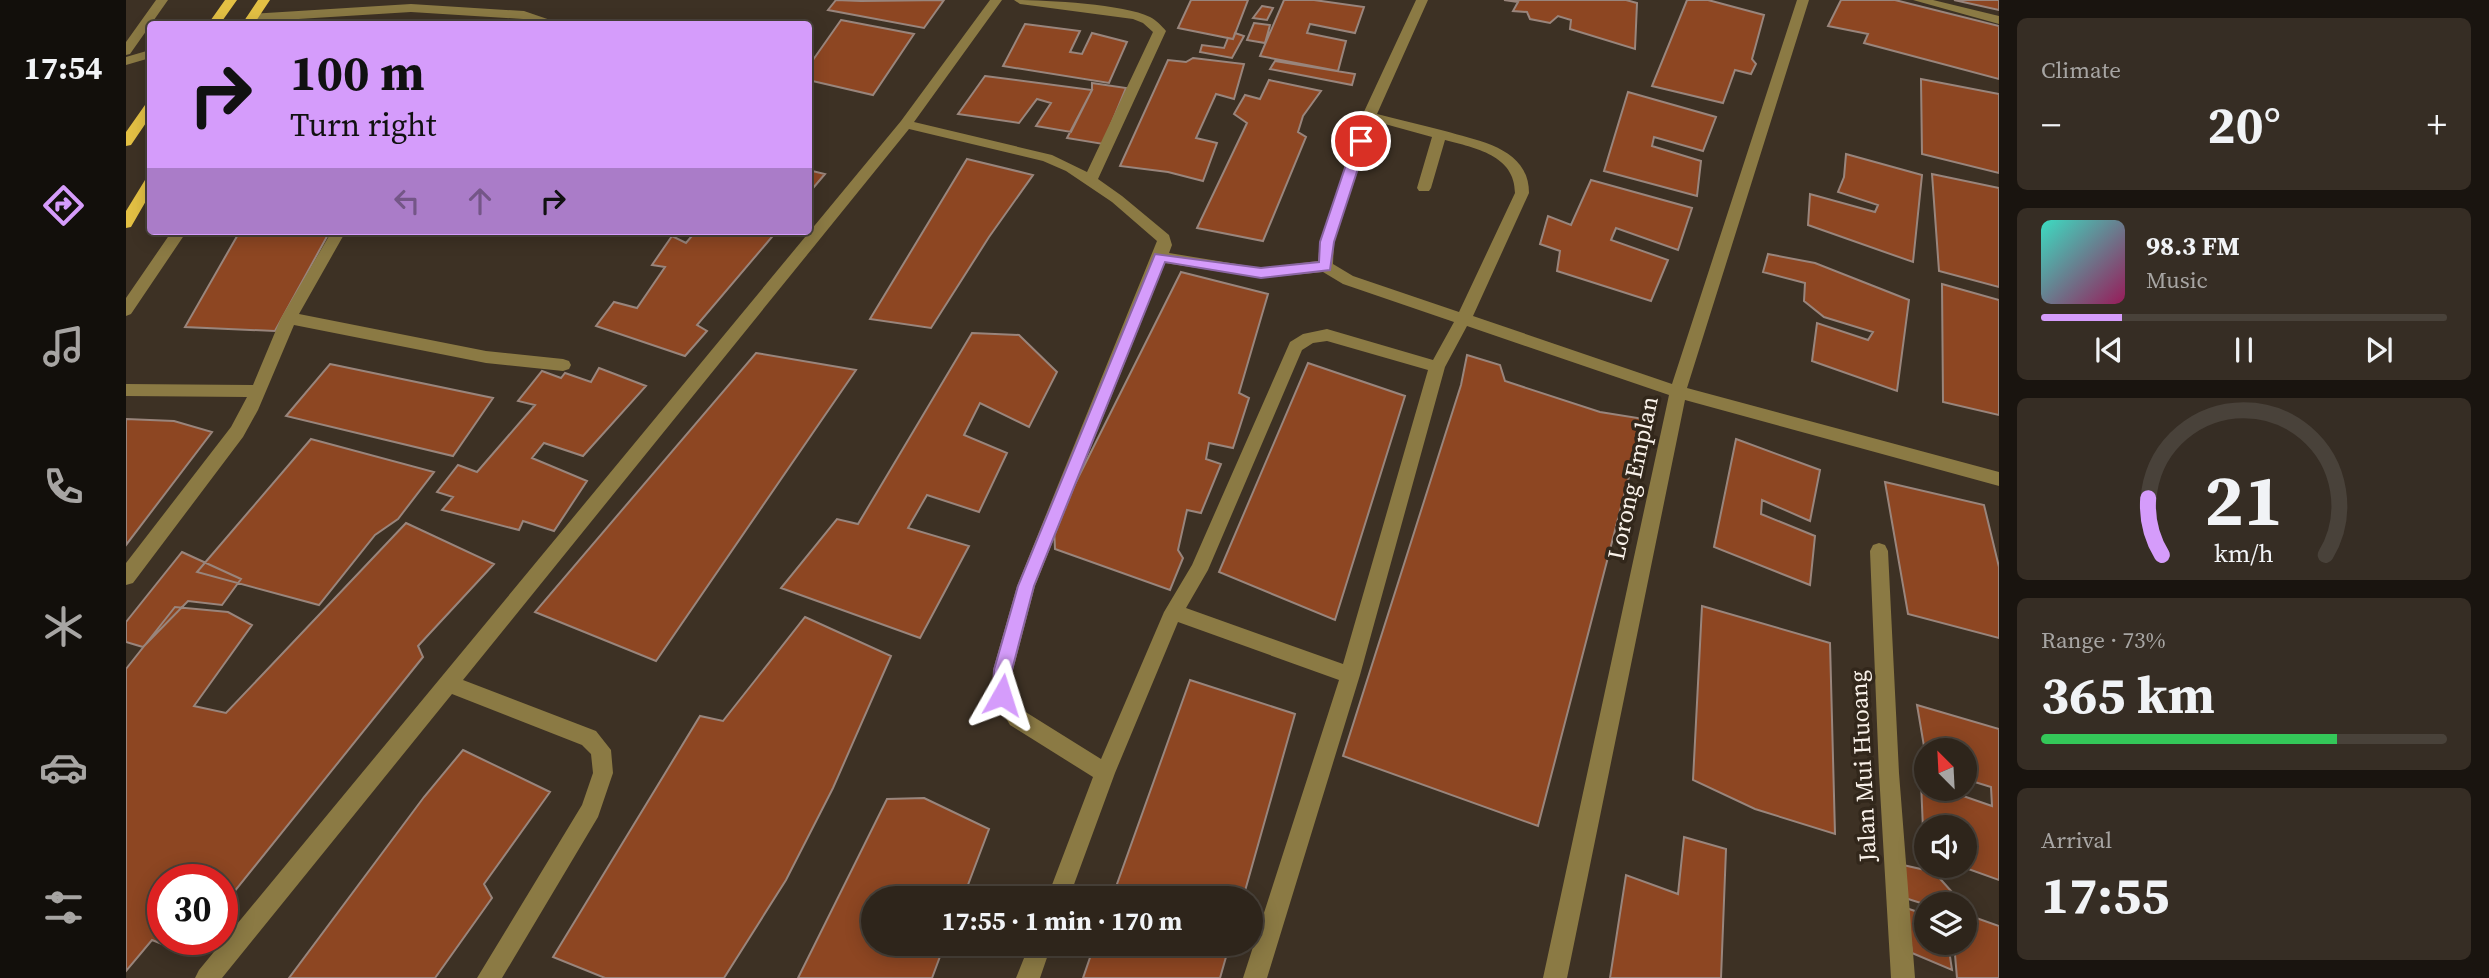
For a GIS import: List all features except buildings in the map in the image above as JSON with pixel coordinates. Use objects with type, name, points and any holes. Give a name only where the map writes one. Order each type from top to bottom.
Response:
[{"type":"main road","points":[[216,21],[231,0]]},
{"type":"main road","points":[[250,21],[264,0]]},
{"type":"main road","points":[[126,142],[147,112]]},
{"type":"main road","points":[[126,223],[147,188]]},
{"type":"street","points":[[147,21],[162,0]]},
{"type":"street","points":[[363,10],[373,0]]},
{"type":"street","points":[[207,978],[906,124],[996,0]]},
{"type":"street","points":[[1020,0],[1135,16],[1147,20],[1160,31],[1090,181]]},
{"type":"street","points":[[1325,267],[1327,242],[1369,116],[1422,0]]},
{"type":"street","name":"Lorong Emplan","points":[[1555,978],[1678,392],[1803,0]]},
{"type":"street","points":[[1919,0],[1999,20]]},
{"type":"street","points":[[250,21],[415,4],[524,15],[545,21]]},
{"type":"street","points":[[126,51],[147,21]]},
{"type":"street","points":[[126,61],[147,55]]},
{"type":"street","points":[[1255,978],[1349,675],[1437,367],[1464,318],[1522,193],[1523,181],[1515,166],[1499,153],[1440,134],[1369,116]]},
{"type":"street","points":[[906,124],[1047,158],[1071,168],[1117,199],[1159,233],[1165,245],[1026,586],[1003,670],[1002,695],[1017,718],[1105,773]]},
{"type":"street","points":[[1424,188],[1440,134]]},
{"type":"street","points":[[126,310],[177,235]]},
{"type":"street","points":[[126,577],[237,432],[250,410],[289,318],[336,235]]},
{"type":"street","points":[[1160,257],[1261,273],[1325,267],[1348,280],[1678,392],[1999,479]]},
{"type":"street","points":[[289,318],[486,357],[564,365]]},
{"type":"street","points":[[1063,886],[1105,773],[1174,612],[1199,570],[1296,346],[1308,338],[1327,335],[1437,367]]},
{"type":"street","points":[[126,390],[257,391]]},
{"type":"street","name":"Jalan Mui Huoang","points":[[1879,551],[1889,773],[1903,978]]},
{"type":"street","points":[[1174,612],[1349,675]]},
{"type":"street","points":[[448,683],[589,738],[601,750],[603,773],[591,810],[489,978]]},
{"type":"street","points":[[1028,978],[1036,956]]},
{"type":"route","points":[[1002,695],[1003,670],[1026,586],[1160,257],[1261,273],[1325,267],[1327,242],[1361,141]]}]
